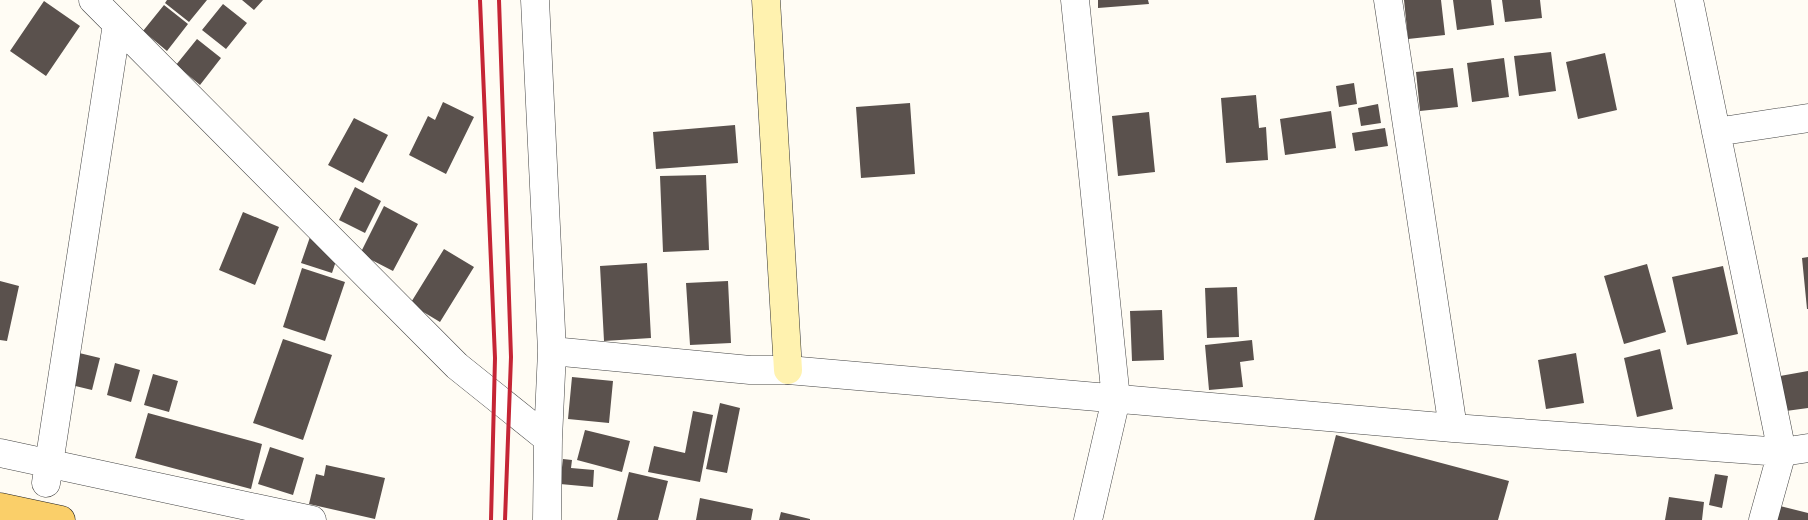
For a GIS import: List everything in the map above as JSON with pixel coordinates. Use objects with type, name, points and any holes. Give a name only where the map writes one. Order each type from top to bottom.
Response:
[{"type":"main road","points":[[0,507],[61,520]]},
{"type":"street","points":[[92,0],[457,366],[548,439]]},
{"type":"street","points":[[535,0],[552,351],[548,439],[548,520]]},
{"type":"street","points":[[766,0],[788,370]]},
{"type":"street","points":[[1075,0],[1116,399],[1088,520]]},
{"type":"street","points":[[1388,0],[1453,428]]},
{"type":"street","points":[[1689,0],[1716,132],[1795,450],[1763,520]]},
{"type":"street","points":[[48,474],[117,24]]},
{"type":"street","points":[[1716,132],[1808,118]]},
{"type":"street","points":[[552,351],[750,370],[788,370],[1453,428],[1795,450]]},
{"type":"street","points":[[0,453],[48,474],[312,520]]},
{"type":"building","points":[[167,0],[207,0],[189,22],[165,3]]},
{"type":"building","points":[[242,0],[263,0],[254,10]]},
{"type":"building","points":[[1098,0],[1148,0],[1149,4],[1098,8]]},
{"type":"building","points":[[1404,0],[1441,0],[1445,35],[1408,39]]},
{"type":"building","points":[[1453,0],[1491,0],[1494,25],[1457,30]]},
{"type":"building","points":[[1502,0],[1540,0],[1542,18],[1505,22]]},
{"type":"building","points":[[44,1],[80,26],[46,76],[10,51]]},
{"type":"building","points":[[223,4],[247,23],[226,49],[202,30]]},
{"type":"building","points":[[164,5],[188,24],[167,51],[143,31]]},
{"type":"building","points":[[197,39],[221,58],[200,85],[176,65]]},
{"type":"building","points":[[1551,52],[1556,91],[1519,96],[1514,56]]},
{"type":"building","points":[[1605,53],[1617,110],[1578,119],[1566,62]]},
{"type":"building","points":[[1504,58],[1509,97],[1472,102],[1467,63]]},
{"type":"building","points":[[1453,68],[1458,107],[1420,111],[1416,72]]},
{"type":"building","points":[[1354,83],[1357,104],[1339,107],[1336,86]]},
{"type":"building","points":[[1256,95],[1259,128],[1266,127],[1268,160],[1226,163],[1221,98]]},
{"type":"building","points":[[443,102],[474,117],[446,174],[409,155],[428,116],[435,120]]},
{"type":"building","points":[[910,103],[915,174],[861,178],[856,107]]},
{"type":"building","points":[[1378,104],[1381,123],[1361,126],[1358,108]]},
{"type":"building","points":[[1331,111],[1336,148],[1285,155],[1280,119]]},
{"type":"building","points":[[1149,112],[1155,172],[1118,176],[1112,116]]},
{"type":"building","points":[[354,118],[388,135],[363,183],[328,165]]},
{"type":"building","points":[[735,125],[738,163],[656,169],[653,132]]},
{"type":"building","points":[[1385,128],[1388,146],[1355,151],[1352,133]]},
{"type":"building","points":[[706,175],[709,250],[663,252],[660,176]]},
{"type":"building","points":[[355,187],[381,201],[365,233],[339,220]]},
{"type":"building","points":[[384,206],[418,224],[393,271],[360,254]]},
{"type":"building","points":[[243,212],[279,227],[255,285],[219,270]]},
{"type":"building","points":[[311,234],[337,258],[332,273],[301,263]]},
{"type":"building","points":[[444,249],[474,267],[440,322],[410,304]]},
{"type":"building","points":[[1808,257],[1808,309],[1807,309],[1802,258]]},
{"type":"building","points":[[647,263],[651,338],[604,341],[600,266]]},
{"type":"building","points":[[1647,264],[1666,332],[1624,344],[1604,276]]},
{"type":"building","points":[[1723,266],[1738,334],[1687,345],[1672,277]]},
{"type":"building","points":[[302,268],[345,282],[325,341],[283,327]]},
{"type":"building","points":[[0,281],[19,286],[7,341],[0,340]]},
{"type":"building","points":[[728,281],[731,343],[690,345],[686,283]]},
{"type":"building","points":[[1237,287],[1239,337],[1207,338],[1205,288]]},
{"type":"building","points":[[1162,310],[1164,360],[1132,361],[1130,311]]},
{"type":"building","points":[[283,339],[332,355],[303,440],[253,423]]},
{"type":"building","points":[[1252,340],[1254,360],[1240,362],[1243,387],[1209,390],[1205,345]]},
{"type":"building","points":[[1660,349],[1673,409],[1637,417],[1624,358]]},
{"type":"building","points":[[75,352],[100,358],[92,390],[67,384]]},
{"type":"building","points":[[1576,353],[1584,403],[1546,409],[1538,360]]},
{"type":"building","points":[[115,363],[140,370],[131,402],[107,395]]},
{"type":"building","points":[[1808,371],[1808,408],[1786,411],[1780,376]]},
{"type":"building","points":[[153,374],[178,381],[169,412],[144,405]]},
{"type":"building","points":[[572,377],[613,381],[609,423],[568,419]]},
{"type":"building","points":[[720,403],[740,408],[727,473],[706,469]]},
{"type":"building","points":[[693,411],[713,415],[700,482],[648,472],[654,446],[685,453]]},
{"type":"building","points":[[148,413],[262,444],[251,489],[135,458]]},
{"type":"building","points":[[585,430],[630,441],[622,472],[577,460]]},
{"type":"building","points":[[1336,435],[1509,481],[1498,520],[1314,520]]},
{"type":"building","points":[[270,447],[304,458],[293,495],[258,484]]},
{"type":"building","points":[[563,459],[572,460],[571,468],[594,470],[593,487],[560,484]]},
{"type":"building","points":[[326,465],[385,478],[375,519],[309,504],[316,474],[324,476]]},
{"type":"building","points":[[629,472],[668,481],[658,520],[617,520]]},
{"type":"building","points":[[1715,474],[1728,476],[1722,508],[1709,505]]},
{"type":"building","points":[[1669,497],[1704,502],[1702,520],[1665,520]]},
{"type":"building","points":[[700,498],[753,509],[751,520],[696,520]]},
{"type":"building","points":[[1780,506],[1808,513],[1808,520],[1777,520]]},
{"type":"building","points":[[781,512],[810,519],[810,520],[779,520]]},
{"type":"railway","points":[[480,0],[495,358],[491,520]]},
{"type":"railway","points":[[499,0],[511,357],[505,520]]}]
